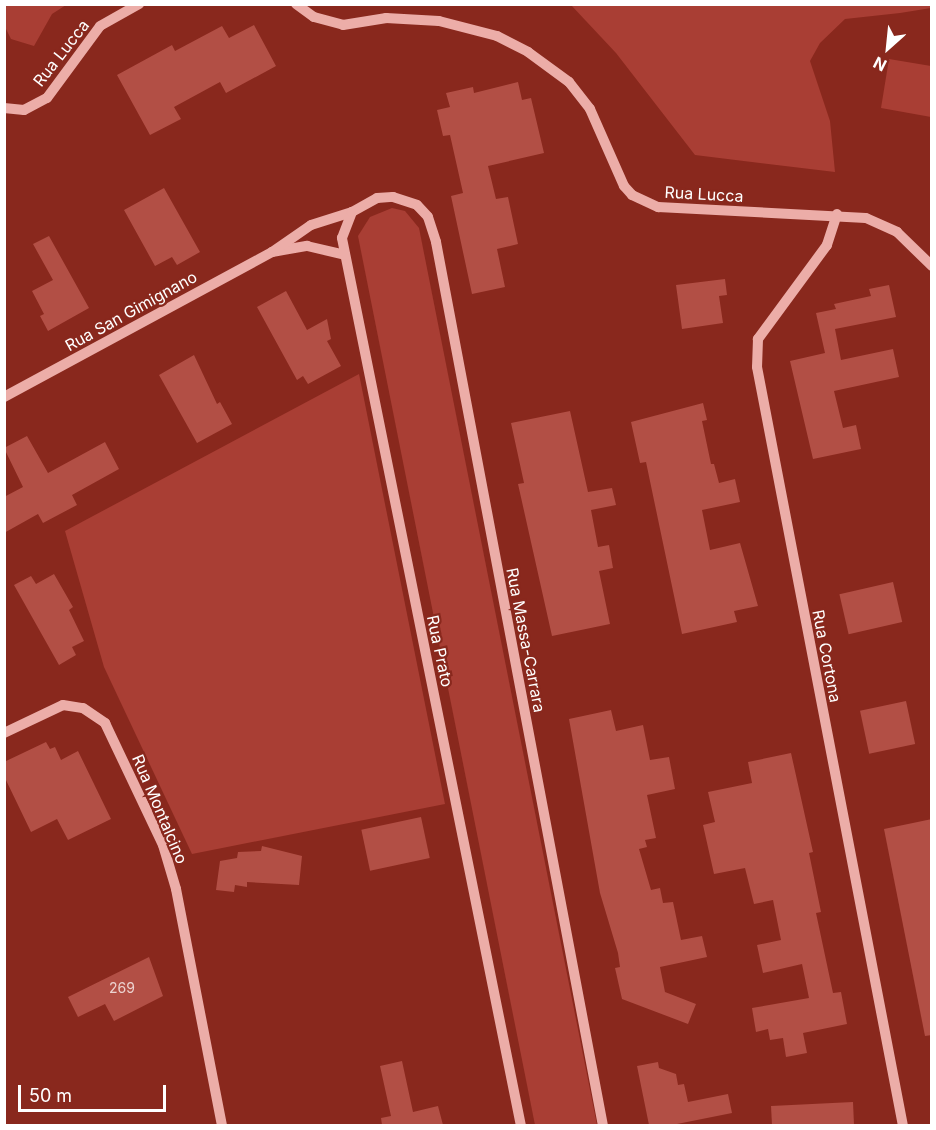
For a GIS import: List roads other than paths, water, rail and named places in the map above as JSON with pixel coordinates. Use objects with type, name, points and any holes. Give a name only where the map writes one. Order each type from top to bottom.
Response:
[{"type":"street","name":"Rua Lucca","points":[[4,108],[24,110],[47,98],[100,26],[139,4]]},
{"type":"street","name":"Rua Lucca","points":[[296,4],[314,17],[343,25],[386,18],[439,21],[497,36],[528,52],[568,82],[590,109],[624,186],[632,195],[658,207],[837,214],[866,218],[897,232],[932,266]]},
{"type":"street","name":"Rua Massa-Carrara","points":[[352,212],[377,198],[393,196],[417,205],[428,217],[436,242],[603,1125]]},
{"type":"street","name":"Rua San Gimignano","points":[[4,397],[272,252],[311,225],[352,212]]},
{"type":"street","name":"Rua Prato","points":[[352,212],[342,238],[345,255],[521,1125]]},
{"type":"street","name":"Rua Cortona","points":[[837,214],[827,245],[758,339],[757,368],[903,1125]]},
{"type":"street","name":"Rua San Gimignano","points":[[272,252],[307,246],[345,255]]},
{"type":"street","name":"Rua Montalcino","points":[[4,733],[63,705],[83,708],[105,723],[166,856],[222,1125]]}]
